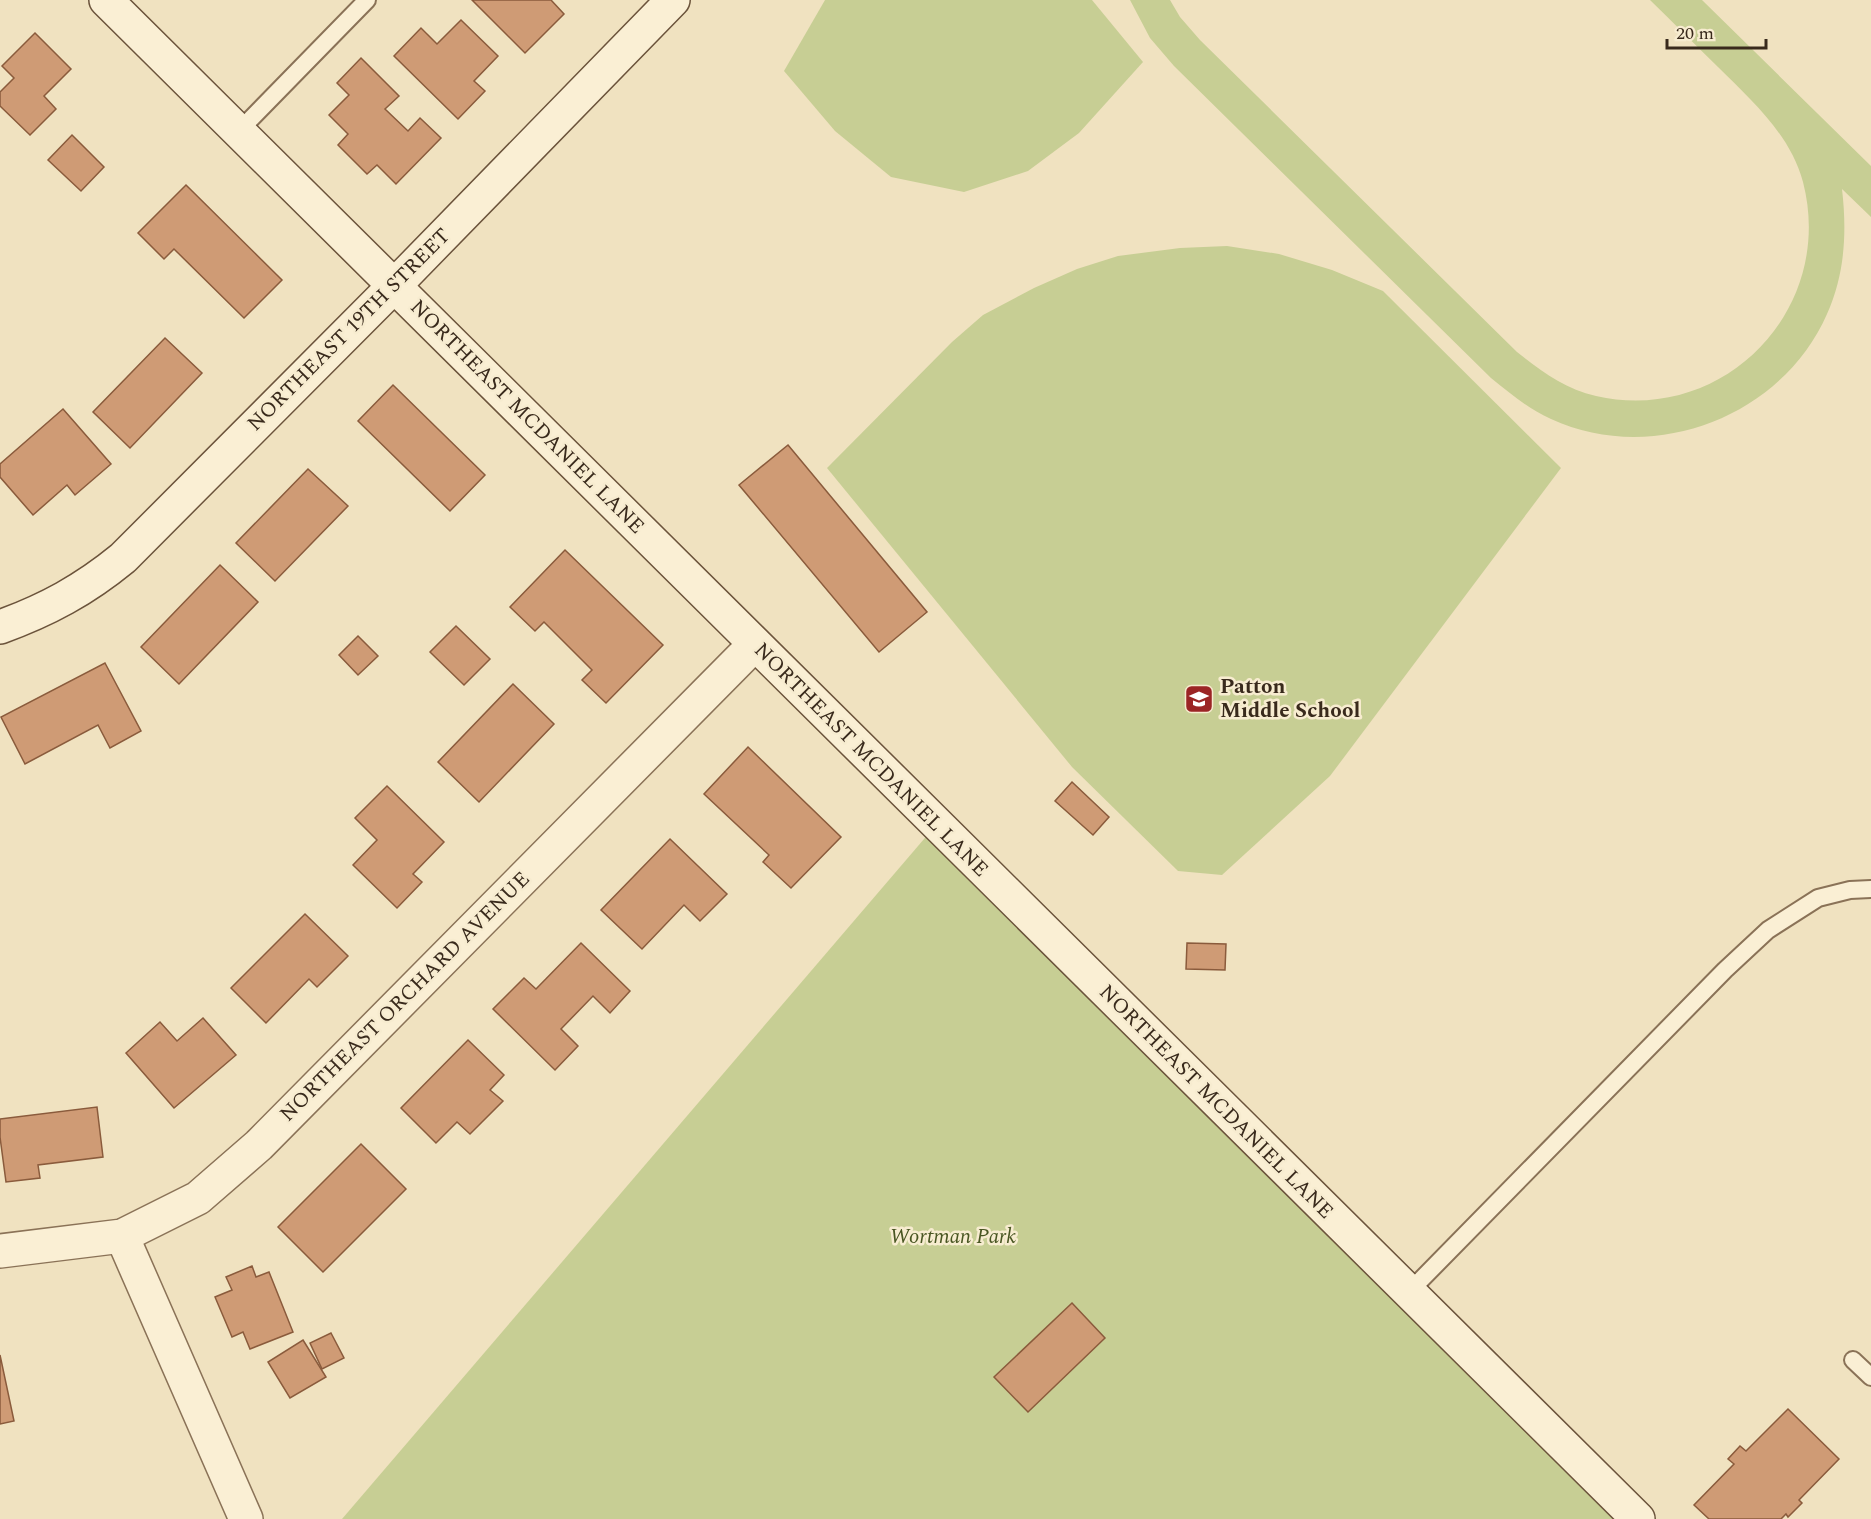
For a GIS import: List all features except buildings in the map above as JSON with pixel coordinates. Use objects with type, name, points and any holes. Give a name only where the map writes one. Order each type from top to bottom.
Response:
[{"type":"street","name":"NORTHEAST MCDANIEL LANE","points":[[106,0],[1638,1519]]},
{"type":"street","name":"NORTHEAST 19TH STREET","points":[[0,627],[32,615],[75,592],[94,581],[123,558],[674,0]]},
{"type":"street","name":"NORTHEAST ORCHARD AVENUE","points":[[0,1251],[122,1236],[198,1198],[259,1145],[754,645]]},
{"type":"street","points":[[122,1236],[246,1519]]},
{"type":"lane","points":[[239,131],[367,0]]},
{"type":"lane","points":[[1408,1293],[1763,935],[1818,898],[1850,890],[1871,889]]},
{"type":"lane","points":[[1853,1360],[1871,1377]]},
{"type":"green space","points":[[825,0],[1092,0],[1143,62],[1079,133],[1028,171],[964,192],[891,177],[835,131],[784,71]]},
{"type":"green space","points":[[1130,0],[1170,0],[1180,17],[1200,40],[1517,352],[1554,378],[1585,393],[1643,400],[1687,393],[1726,375],[1760,348],[1786,313],[1803,273],[1809,229],[1803,182],[1789,149],[1779,133],[1756,106],[1650,0],[1702,0],[1871,166],[1871,217],[1842,189],[1843,253],[1838,284],[1827,314],[1806,350],[1779,380],[1747,405],[1710,423],[1671,434],[1631,437],[1590,432],[1543,415],[1491,378],[1174,66],[1150,38]]},
{"type":"green space","points":[[1227,246],[1279,254],[1332,270],[1383,291],[1561,468],[1330,776],[1222,875],[1178,871],[1072,767],[827,468],[952,342],[983,315],[1034,288],[1077,269],[1118,256],[1180,248]]},
{"type":"green space","name":"Wortman Park","points":[[936,825],[1638,1519],[342,1519]]},
{"type":"place","name":"Patton Middle School","points":[[1199,699]]}]
